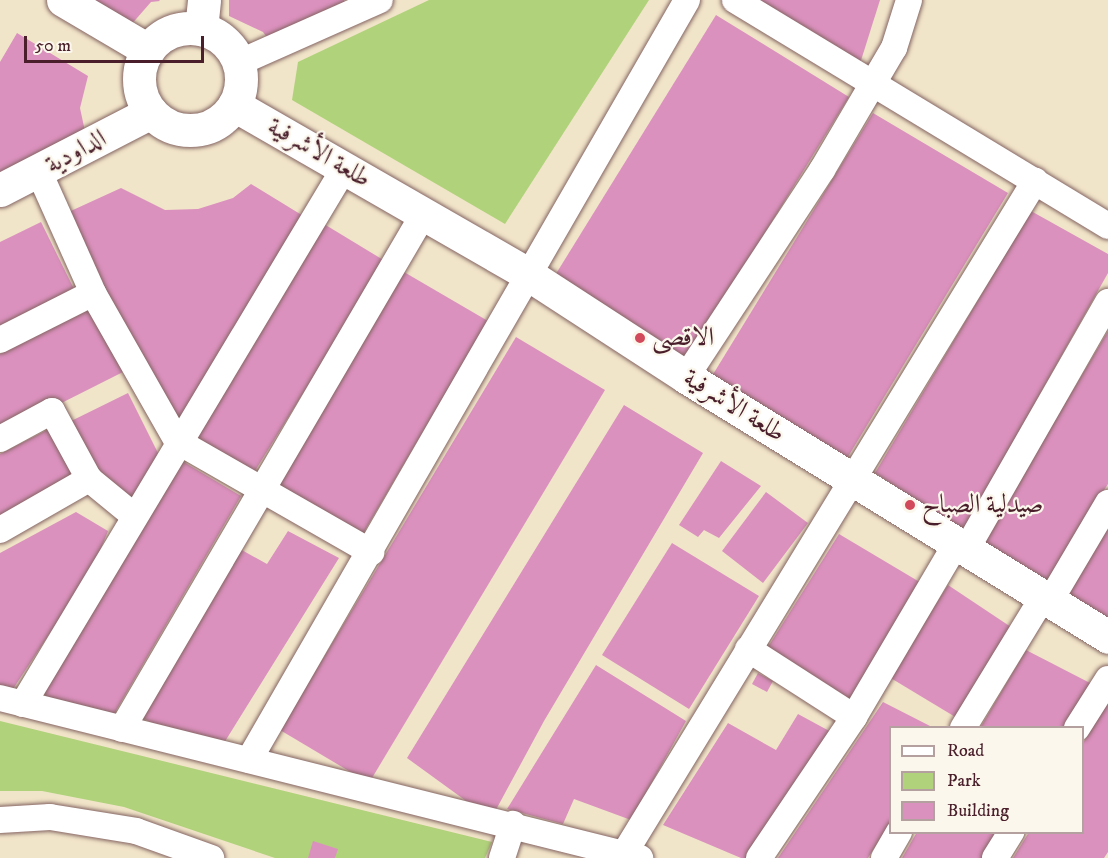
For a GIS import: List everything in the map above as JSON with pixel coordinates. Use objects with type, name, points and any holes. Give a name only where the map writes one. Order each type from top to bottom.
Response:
[{"type":"main road","points":[[63,0],[148,50]]},
{"type":"main road","points":[[203,15],[238,63],[241,77],[234,105],[217,121],[195,130],[164,123],[151,112],[140,88],[142,62],[148,50],[171,32],[203,15]]},
{"type":"main road","name":"طلعة الأشرفية","points":[[234,105],[526,273],[686,377],[1108,638]]},
{"type":"main road","name":"الداودية","points":[[0,190],[39,172],[151,112]]},
{"type":"street","points":[[238,63],[380,0]]},
{"type":"street","points":[[249,760],[371,552],[526,273],[687,0]]},
{"type":"street","points":[[735,0],[874,82],[1108,226]]},
{"type":"street","points":[[686,377],[822,170],[894,48],[909,0]]},
{"type":"street","points":[[345,167],[177,441],[134,516],[11,701],[513,824],[632,856],[747,650],[1035,181]]},
{"type":"street","points":[[39,172],[93,293],[177,441],[371,552]]},
{"type":"street","points":[[122,729],[423,215]]},
{"type":"street","points":[[0,340],[93,293]]},
{"type":"street","points":[[759,858],[854,717],[961,547],[1108,302]]},
{"type":"street","points":[[0,439],[52,411],[89,479],[134,516]]},
{"type":"street","points":[[0,530],[89,479]]},
{"type":"street","points":[[964,726],[1108,503]]},
{"type":"street","points":[[747,650],[854,717]]},
{"type":"street","points":[[1078,726],[1108,679]]},
{"type":"street","points":[[0,820],[50,817],[136,831],[211,858]]},
{"type":"street","points":[[502,858],[513,824]]},
{"type":"street","points":[[884,858],[898,834]]},
{"type":"street","points":[[995,858],[1010,834]]},
{"type":"green space","points":[[429,0],[649,0],[505,224],[292,100],[298,62]]},
{"type":"green space","points":[[0,721],[492,842],[485,858],[275,858],[124,807],[42,791],[0,791]]},
{"type":"building","points":[[85,0],[160,1],[151,2],[130,26]]},
{"type":"building","points":[[229,0],[344,0],[349,9],[271,43],[263,32],[229,16]]},
{"type":"building","points":[[745,0],[880,0],[858,70]]},
{"type":"building","points":[[716,15],[849,97],[687,359],[554,277]]},
{"type":"building","points":[[17,33],[88,76],[80,108],[86,136],[0,175],[0,62]]},
{"type":"building","points":[[873,113],[1008,193],[846,460],[712,376]]},
{"type":"building","points":[[251,184],[305,217],[176,423],[62,215],[121,188],[165,210],[198,209],[233,198]]},
{"type":"building","points":[[1031,211],[1108,254],[1108,273],[963,531],[875,473]]},
{"type":"building","points":[[41,222],[77,295],[0,333],[0,242]]},
{"type":"building","points":[[324,224],[385,261],[250,479],[191,442]]},
{"type":"building","points":[[404,272],[488,321],[357,544],[272,494]]},
{"type":"building","points":[[90,308],[123,372],[0,434],[0,354]]},
{"type":"building","points":[[1108,331],[1108,484],[1044,585],[981,545]]},
{"type":"building","points":[[516,337],[605,390],[369,783],[280,730]]},
{"type":"building","points":[[128,393],[158,453],[148,478],[129,504],[99,477],[65,424]]},
{"type":"building","points":[[624,405],[703,453],[544,721],[491,819],[407,758]]},
{"type":"building","points":[[49,429],[77,483],[0,526],[0,454]]},
{"type":"building","points":[[177,458],[241,496],[113,716],[50,705],[41,685]]},
{"type":"building","points":[[721,461],[761,486],[719,538],[704,530],[698,537],[679,525]]},
{"type":"building","points":[[766,492],[808,523],[763,583],[722,551]]},
{"type":"building","points":[[76,512],[108,531],[93,568],[11,692],[0,689],[0,553]]},
{"type":"building","points":[[1108,519],[1108,624],[1063,597]]},
{"type":"building","points":[[288,531],[339,558],[224,743],[155,725],[136,714],[240,549],[267,564]]},
{"type":"building","points":[[839,534],[923,584],[853,702],[768,647]]},
{"type":"building","points":[[672,543],[759,596],[689,709],[602,655]]},
{"type":"building","points":[[948,585],[1014,629],[957,718],[889,677]]},
{"type":"building","points":[[1026,650],[1092,684],[1066,726],[981,726]]},
{"type":"building","points":[[596,665],[686,721],[631,820],[574,799],[563,824],[507,809]]},
{"type":"building","points":[[758,673],[773,681],[767,692],[752,684]]},
{"type":"building","points":[[1108,701],[1108,852],[1104,858],[1013,858],[1028,834],[1084,834],[1084,741]]},
{"type":"building","points":[[883,702],[930,726],[889,726],[889,825],[868,858],[778,858]]},
{"type":"building","points":[[798,714],[833,733],[751,858],[741,858],[663,825],[728,723],[776,750]]},
{"type":"building","points":[[916,834],[998,834],[983,858],[902,858]]},
{"type":"building","points":[[313,841],[338,849],[335,858],[308,858]]},
{"type":"place","name":"الاقصى","points":[[640,338]]},
{"type":"place","name":"صيدلية الصباح","points":[[910,505]]}]
